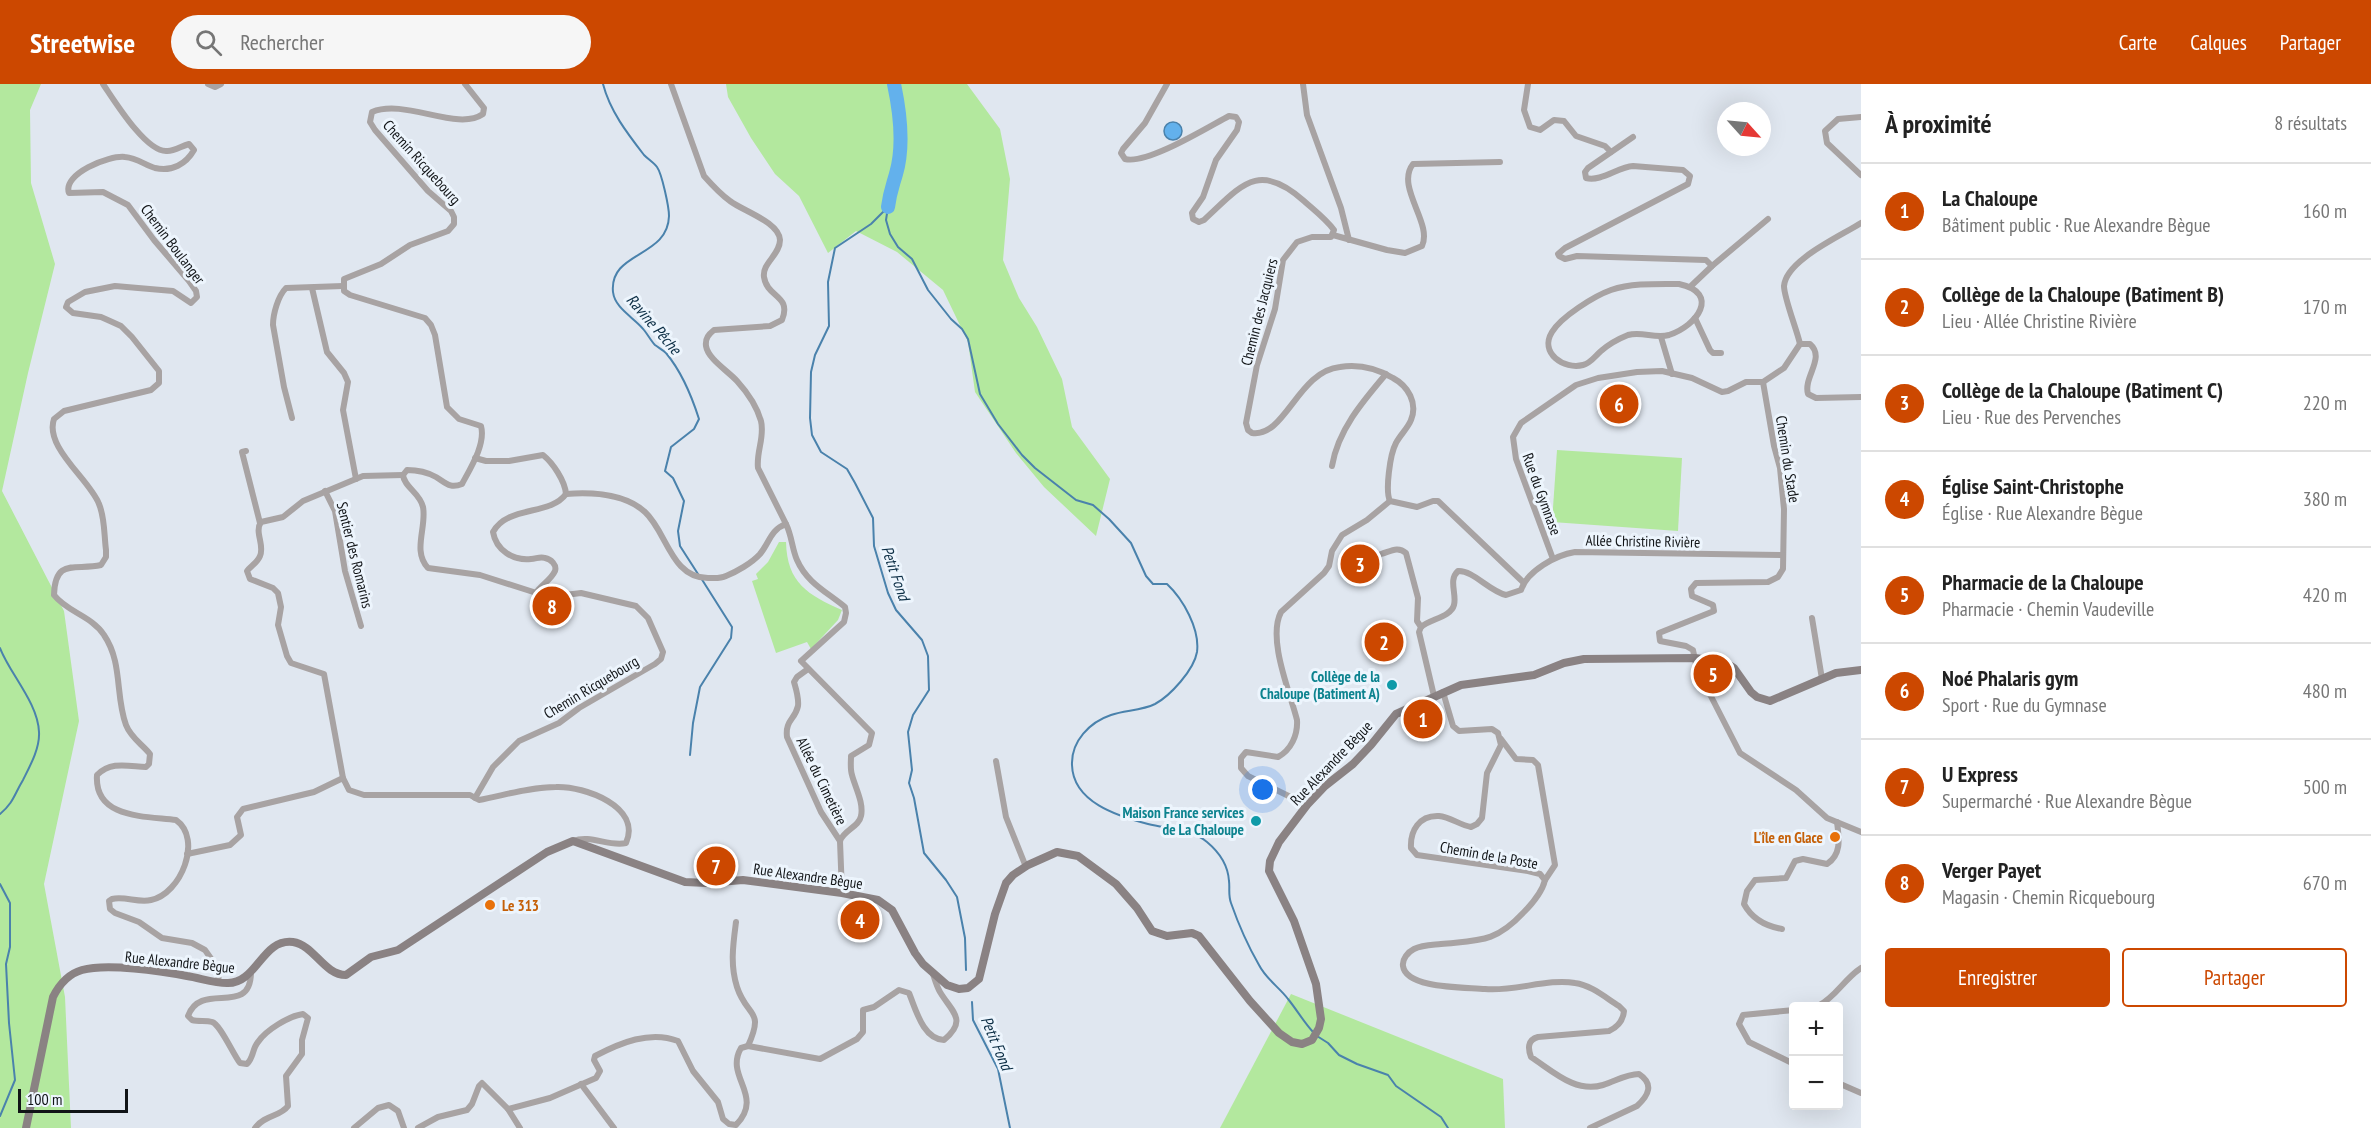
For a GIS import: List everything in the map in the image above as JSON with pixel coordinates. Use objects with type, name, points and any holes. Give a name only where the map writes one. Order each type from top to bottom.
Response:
[{"type":"main road","name":"Rue Alexandre Bègue","points":[[26,1128],[51,1007],[62,981],[81,970],[111,968],[174,973],[218,982],[238,983],[251,973],[274,947],[291,942],[300,944],[335,972],[346,975],[371,957],[398,950],[547,852],[573,841],[685,882],[743,880],[842,893],[886,904],[896,916],[915,953],[933,974],[947,985],[959,989],[968,988],[979,979],[1002,891],[1013,875],[1057,852],[1078,856],[1125,893],[1152,931],[1167,936],[1192,933],[1199,936],[1250,1001],[1279,1033],[1292,1042],[1302,1044],[1312,1040],[1319,1028],[1320,1008],[1308,958],[1294,921],[1269,871],[1270,861],[1279,842],[1307,805],[1324,786],[1353,764],[1396,714],[1461,685],[1534,675],[1564,663],[1584,659],[1711,659],[1730,665],[1756,697],[1770,701],[1836,673],[1861,670]]},
{"type":"street","name":"Chemin Boulanger","points":[[103,84],[124,114],[153,145],[163,152],[189,144],[195,150],[187,162],[170,168],[155,168],[139,160],[123,156],[106,160],[77,174],[69,183],[67,188],[69,193],[104,192],[128,205],[189,281],[197,297],[191,303],[173,291],[165,289],[115,286],[85,292],[68,302],[66,307],[73,313],[101,317],[121,326],[155,364],[160,376],[157,386],[151,390],[64,411],[54,419],[52,429],[59,447],[100,505],[106,550],[106,557],[101,565],[66,567],[60,571],[54,581],[54,595],[64,606],[97,626],[103,633],[117,663],[126,726],[130,734],[150,754],[149,764],[146,766],[111,765],[104,768],[97,775],[96,781],[101,795],[120,812],[130,816],[176,820],[185,830],[187,854]]},
{"type":"street","points":[[208,84],[215,87],[221,84]]},
{"type":"street","name":"Chemin Ricquebourg","points":[[343,286],[344,279],[349,275],[381,264],[410,245],[448,231],[454,224],[451,211],[428,192],[375,130],[370,122],[372,112],[398,108],[460,119],[480,117],[484,108],[465,84]]},
{"type":"street","points":[[671,84],[704,176],[733,203],[777,231],[780,240],[778,250],[766,267],[764,278],[767,285],[785,304],[782,320],[770,326],[714,330],[706,339],[706,346],[709,353],[750,397],[761,420],[758,468],[791,534],[796,558],[804,573],[819,589],[845,607],[844,621],[801,661],[872,732],[869,745],[851,756],[851,772],[861,807],[861,816],[858,823],[842,835],[840,840],[842,893]]},
{"type":"street","points":[[1167,84],[1145,123],[1123,149],[1122,156],[1129,160],[1141,159],[1232,116],[1238,119],[1239,126],[1216,160],[1203,197],[1192,213],[1193,219],[1199,222],[1242,186],[1253,182],[1273,180],[1287,187],[1332,226],[1333,235],[1405,253],[1422,246],[1425,233],[1411,193],[1409,174],[1413,164],[1500,162]]},
{"type":"street","points":[[1303,84],[1307,115],[1341,208],[1349,240]]},
{"type":"street","points":[[1528,84],[1524,110],[1530,127],[1540,130],[1554,120],[1564,121],[1576,136],[1605,146],[1611,152]]},
{"type":"street","points":[[1861,117],[1838,119],[1825,131],[1827,142],[1861,175]]},
{"type":"street","points":[[1633,137],[1588,168],[1585,172],[1586,178],[1592,179],[1633,166],[1683,170],[1687,172],[1690,180],[1688,184],[1565,248],[1558,254],[1559,256],[1565,259],[1577,256],[1706,260],[1712,266]]},
{"type":"street","points":[[1691,286],[1768,219]]},
{"type":"street","points":[[1661,337],[1672,374],[1700,381],[1722,392],[1746,382],[1763,382],[1784,368],[1800,344],[1784,288],[1789,272],[1808,255],[1861,223]]},
{"type":"street","name":"Chemin des Jacquiers","points":[[1333,235],[1329,238],[1312,237],[1297,242],[1283,260],[1275,309],[1257,364],[1246,423],[1248,430],[1252,433],[1262,433],[1278,422],[1309,382],[1325,370],[1334,367],[1359,366],[1386,374]]},
{"type":"street","points":[[1634,285],[1691,286],[1702,300],[1701,309],[1695,318],[1686,327],[1661,337],[1634,334],[1618,338],[1586,364],[1577,366],[1558,362],[1552,356],[1549,348],[1550,335],[1556,326],[1585,303],[1610,290],[1634,285]]},
{"type":"street","points":[[260,524],[286,516],[303,501],[363,476],[403,475],[407,470],[418,470],[435,476],[448,486],[456,487],[462,484],[475,458],[483,431],[481,426],[459,419],[447,407],[435,335],[431,325],[420,315],[347,293],[343,286],[286,288],[282,292],[273,319],[284,387],[292,418]]},
{"type":"street","points":[[312,288],[327,352],[344,373],[348,382],[343,410],[356,479]]},
{"type":"street","points":[[1695,318],[1710,350],[1713,353],[1721,353]]},
{"type":"street","points":[[1800,344],[1810,344],[1817,355],[1807,388],[1809,394],[1816,398],[1861,397]]},
{"type":"street","name":"Rue du Gymnase","points":[[1553,559],[1516,459],[1513,437],[1515,430],[1521,423],[1576,385],[1598,378],[1637,372],[1662,371],[1672,374]]},
{"type":"street","points":[[1332,466],[1339,441],[1349,422],[1386,374],[1408,390],[1413,402],[1412,419],[1394,449],[1388,492],[1390,501]]},
{"type":"street","name":"Chemin du Stade","points":[[1695,658],[1690,647],[1660,641],[1658,637],[1659,633],[1714,611],[1713,605],[1692,596],[1690,593],[1692,586],[1701,583],[1768,582],[1781,574],[1784,509],[1780,468],[1763,382]]},
{"type":"street","points":[[246,451],[242,452],[260,524],[261,553],[246,574],[250,579],[273,588],[278,593],[281,607],[278,626],[291,663],[324,674],[343,778],[349,790],[364,795],[470,795],[479,800],[541,788],[560,787],[582,791],[618,807],[630,825],[630,835],[626,843],[619,845],[582,838],[573,841]]},
{"type":"street","points":[[475,458],[508,461],[543,455],[549,459],[566,487],[566,494]]},
{"type":"street","name":"Chemin Ricquebourg","points":[[403,475],[405,482],[417,493],[422,503],[424,514],[420,550],[422,560],[428,568],[480,575],[549,597],[591,594],[636,606],[648,618],[663,652],[661,659],[579,708],[559,723],[519,741],[493,767],[475,798]]},
{"type":"street","name":"Sentier des Romarins","points":[[325,491],[335,511],[345,571],[361,626]]},
{"type":"street","points":[[536,592],[554,572],[553,562],[542,557],[524,560],[504,553],[498,548],[493,532],[497,525],[505,519],[557,502],[566,494],[588,492],[635,505],[652,520],[684,571],[702,578],[723,578],[758,556],[777,527],[786,524]]},
{"type":"street","points":[[1390,501],[1417,507],[1438,501],[1523,582]]},
{"type":"street","points":[[1307,805],[1248,776],[1240,768],[1241,758],[1246,752],[1278,757],[1289,747],[1296,734],[1297,720],[1276,638],[1278,618],[1289,604],[1324,573],[1329,566],[1332,551],[1342,535],[1367,520],[1390,501]]},
{"type":"street","points":[[1381,554],[1396,549],[1402,549],[1406,554],[1418,598],[1417,621],[1421,627],[1419,632],[1434,696]]},
{"type":"street","name":"Allée Christine Rivière","points":[[1421,627],[1454,607],[1453,580],[1458,572],[1468,572],[1490,589],[1506,595],[1521,590],[1523,582],[1553,559],[1575,552],[1783,555]]},
{"type":"street","points":[[1812,618],[1822,680]]},
{"type":"street","points":[[1695,658],[1697,669],[1740,753],[1796,790],[1827,818],[1861,832]]},
{"type":"street","name":"Allée du Cimetière","points":[[808,669],[794,682],[798,702],[797,709],[786,726],[787,737],[821,812],[840,840]]},
{"type":"street","points":[[1443,692],[1454,726],[1459,731],[1492,729],[1498,732],[1516,759],[1534,761],[1538,765],[1555,865],[1545,880]]},
{"type":"street","name":"Chemin de la Poste","points":[[1501,738],[1501,745],[1487,773],[1482,818],[1471,827],[1439,816],[1428,818],[1418,823],[1412,831],[1411,848],[1417,855],[1540,874],[1545,880],[1534,901],[1497,936],[1420,946],[1405,956],[1402,962],[1403,970],[1406,975],[1421,983],[1497,990],[1577,982],[1619,1006],[1624,1011],[1624,1016],[1616,1028],[1609,1031],[1538,1037],[1529,1043],[1528,1050],[1531,1057],[1576,1086],[1588,1088],[1603,1085],[1632,1074],[1639,1074],[1646,1078],[1649,1093],[1637,1106],[1590,1128]]},
{"type":"street","points":[[996,761],[1006,817],[1026,867]]},
{"type":"street","points":[[218,982],[219,970],[205,951],[192,943],[162,938],[139,922],[115,913],[109,901],[112,899],[151,900],[166,892],[182,875],[187,854],[230,845],[241,835],[237,817],[243,809],[314,792],[343,778]]},
{"type":"street","points":[[1782,929],[1762,923],[1752,916],[1743,904],[1747,891],[1755,880],[1786,878],[1795,861],[1803,859],[1827,864],[1833,860],[1839,850],[1837,822]]},
{"type":"street","points":[[736,922],[731,957],[737,988],[756,1021],[756,1028],[748,1046]]},
{"type":"street","points":[[1826,1002],[1850,975],[1861,968]]},
{"type":"street","points":[[251,973],[251,982],[241,996],[234,999],[213,997],[198,1002],[191,1007],[188,1016],[192,1020],[212,1022],[219,1027],[232,1053],[240,1063],[248,1064],[258,1041],[266,1033],[297,1015],[303,1014],[308,1018],[302,1040],[302,1054],[286,1076],[288,1106],[285,1110],[262,1119],[255,1128]]},
{"type":"street","points":[[508,1108],[550,1098],[599,1074],[600,1071],[594,1060],[595,1056],[631,1041],[646,1038],[669,1038],[678,1041],[684,1049],[693,1071],[717,1102],[723,1119],[729,1124],[736,1125],[742,1118],[746,1106],[747,1091],[739,1078],[736,1065],[741,1048],[748,1046],[820,1059],[857,1039],[863,1032],[862,1010],[874,1007],[899,990],[909,993],[927,1031],[936,1040],[944,1040],[952,1033],[957,1022],[955,1011],[940,991],[933,974]]},
{"type":"street","points":[[1789,1011],[1743,1016],[1739,1024],[1749,1042],[1789,1062]]},
{"type":"street","points":[[418,1128],[438,1117],[467,1110],[482,1083],[505,1108],[508,1108],[520,1128]]},
{"type":"street","points":[[581,1084],[614,1128]]},
{"type":"street","points":[[1843,1085],[1861,1093]]},
{"type":"street","points":[[354,1128],[384,1105],[394,1107],[404,1128]]},
{"type":"green space","points":[[0,84],[41,84],[30,110],[31,183],[55,264],[2,491],[64,611],[79,721],[44,884],[65,997],[71,1128],[0,1128]]},
{"type":"green space","points":[[726,84],[967,84],[1000,129],[1010,179],[1003,260],[1019,298],[1037,327],[1062,379],[1072,427],[1110,479],[1096,536],[1044,487],[1016,453],[975,392],[968,342],[943,290],[897,252],[856,231],[828,253],[799,196],[775,174],[751,138],[728,97]]},
{"type":"green space","points":[[1557,450],[1682,458],[1678,531],[1552,522]]},
{"type":"green space","points":[[779,542],[786,542],[790,568],[802,586],[819,599],[842,610],[838,620],[811,649],[807,642],[776,653],[752,581],[758,579],[756,574],[768,562]]},
{"type":"green space","points":[[1291,994],[1503,1079],[1505,1128],[1220,1128]]},
{"type":"water","points":[[1173,122],[1179,125],[1182,131],[1179,137],[1173,140],[1167,137],[1164,131],[1167,125]]},
{"type":"waterway","name":"Ravine Pêche","points":[[603,84],[610,103],[631,138],[657,167],[667,198],[669,216],[666,230],[650,248],[620,269],[614,279],[613,292],[621,308],[671,360],[686,384],[699,419],[694,429],[671,447],[665,471],[673,478],[684,501],[678,531],[680,546],[698,574]]},
{"type":"waterway","points":[[888,207],[900,152],[899,118],[894,84]]},
{"type":"waterway","points":[[888,207],[886,220],[890,234],[898,247],[912,259],[928,290],[968,339],[980,394],[998,424],[1035,468],[1076,500],[1093,505],[1109,519],[1131,543],[1146,576],[1153,584],[1167,584],[1179,598],[1193,624],[1197,652],[1186,674],[1174,689],[1155,704],[1111,715],[1089,728],[1078,740],[1075,748],[1072,765],[1074,778],[1088,798],[1111,812],[1148,824],[1193,834],[1215,850],[1227,870],[1231,903],[1255,958],[1265,975],[1313,1032]]},
{"type":"waterway","name":"Petit Fond","points":[[888,207],[871,224],[835,248],[828,282],[829,326],[815,355],[811,372],[810,418],[812,435],[821,452],[847,469],[873,518],[874,546],[888,593],[896,610],[922,640],[928,656],[929,690],[913,715],[908,732],[912,770],[909,783],[924,853],[957,897],[965,938],[966,970]]},
{"type":"waterway","name":"Ravine Pêche","points":[[690,755],[700,687],[731,638],[732,627],[701,578]]},
{"type":"waterway","points":[[0,648],[34,710],[39,732],[36,751],[29,769],[11,802],[0,814]]},
{"type":"waterway","points":[[0,884],[10,903],[10,947],[6,964],[15,1080],[0,1116]]},
{"type":"waterway","name":"Petit Fond","points":[[972,1002],[973,1020],[998,1069],[1010,1128]]},
{"type":"waterway","points":[[1317,1036],[1328,1043],[1339,1055],[1388,1075],[1396,1086],[1441,1117],[1448,1128]]},
{"type":"place","name":"Noé Phalaris gym","points":[[1619,404]]},
{"type":"place","name":"Collège de la Chaloupe (Batiment C)","points":[[1360,564]]},
{"type":"place","name":"Verger Payet","points":[[552,606]]},
{"type":"place","name":"Collège de la Chaloupe (Batiment B)","points":[[1384,642]]},
{"type":"place","name":"Pharmacie de la Chaloupe","points":[[1713,674]]},
{"type":"place","name":"Collège de la Chaloupe (Batiment A)","points":[[1392,685]]},
{"type":"place","name":"La Chaloupe","points":[[1423,719]]},
{"type":"place","name":"Maison France services de La Chaloupe","points":[[1256,821]]},
{"type":"place","name":"L'île en Glace","points":[[1835,837]]},
{"type":"place","name":"U Express","points":[[716,866]]},
{"type":"place","name":"Le 313","points":[[490,905]]},
{"type":"place","name":"Église Saint-Christophe","points":[[860,920]]}]
